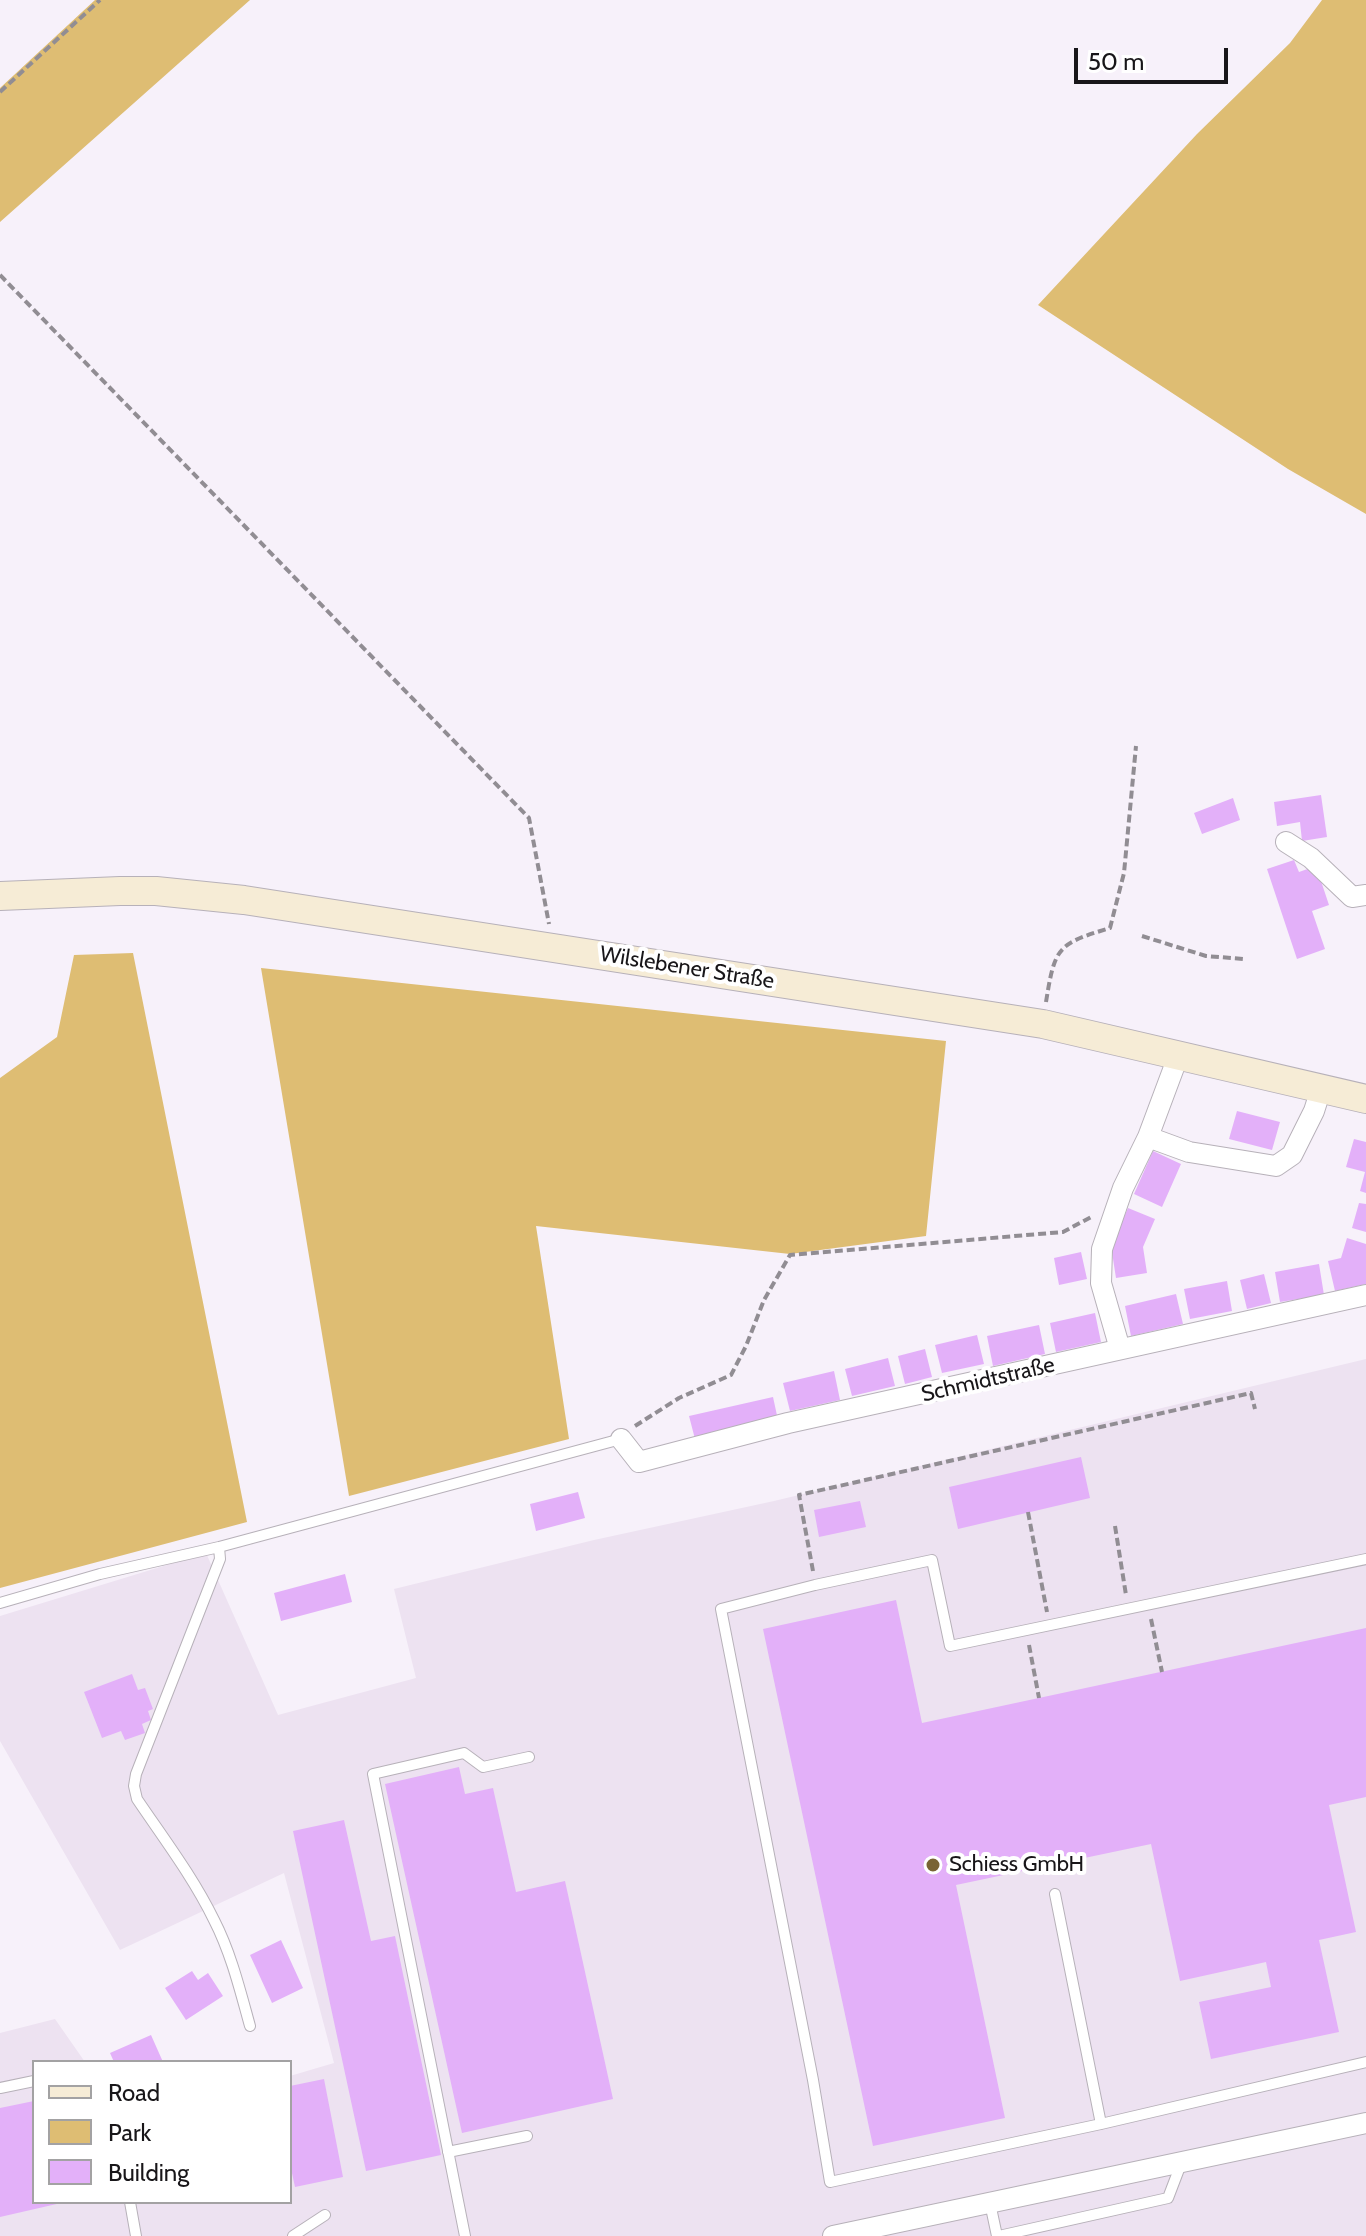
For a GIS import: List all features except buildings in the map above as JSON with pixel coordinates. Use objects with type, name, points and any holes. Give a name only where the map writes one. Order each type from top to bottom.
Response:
[{"type":"street","points":[[1286,842],[1311,858],[1352,897],[1366,895]]},
{"type":"street","name":"Wilslebener Straße","points":[[0,896],[81,891],[156,891],[244,900],[1043,1024],[1366,1099]]},
{"type":"street","points":[[1120,1349],[1101,1283],[1102,1249],[1123,1188],[1148,1137],[1169,1051]]},
{"type":"street","points":[[1148,1137],[1189,1152],[1276,1166],[1292,1155],[1314,1111],[1321,1089]]},
{"type":"street","name":"Schmidtstraße","points":[[621,1439],[639,1462],[788,1423],[1366,1295]]},
{"type":"street","points":[[833,2236],[1366,2123]]},
{"type":"lane","points":[[0,1603],[100,1574],[219,1547],[621,1439]]},
{"type":"lane","points":[[219,1547],[220,1559],[134,1786],[137,1799],[190,1876],[216,1922],[237,1976],[250,2026]]},
{"type":"lane","points":[[1366,1559],[950,1646],[932,1560],[721,1609],[830,2182],[1101,2124],[1366,2062]]},
{"type":"lane","points":[[465,2236],[373,1774],[464,1753],[483,1767],[529,1757]]},
{"type":"lane","points":[[1055,1894],[1101,2124]]},
{"type":"lane","points":[[0,2088],[32,2081]]},
{"type":"lane","points":[[448,2152],[527,2136]]},
{"type":"lane","points":[[990,2203],[998,2236],[1168,2198],[1182,2162]]},
{"type":"lane","points":[[130,2204],[136,2236]]},
{"type":"lane","points":[[293,2236],[325,2215]]},
{"type":"path","points":[[0,92],[100,0]]},
{"type":"path","points":[[0,275],[529,818],[549,917],[548,947]]},
{"type":"path","points":[[1043,1024],[1051,971],[1062,948],[1075,938],[1110,928],[1124,873],[1136,746]]},
{"type":"path","points":[[1142,936],[1206,956],[1244,959]]},
{"type":"path","points":[[621,1439],[639,1423],[679,1398],[731,1375],[764,1300],[790,1255],[1063,1232],[1090,1217],[1123,1188]]},
{"type":"path","points":[[815,1585],[799,1495],[1251,1393],[1255,1409]]},
{"type":"path","points":[[1028,1512],[1049,1625]]},
{"type":"path","points":[[1115,1526],[1128,1609]]},
{"type":"path","points":[[1148,1605],[1162,1672]]},
{"type":"path","points":[[1026,1630],[1039,1698]]},
{"type":"shaded area","points":[[1366,1359],[1366,2236],[0,2236],[0,2033],[55,2019],[84,2060],[32,2060],[32,2204],[292,2204],[292,2075],[334,2063],[284,1873],[120,1950],[0,1741],[0,1616],[206,1553],[278,1715],[416,1678],[394,1589],[594,1540],[774,1501]]},
{"type":"green space","points":[[95,0],[250,0],[0,222],[0,88]]},
{"type":"green space","points":[[1322,0],[1366,0],[1366,514],[1288,469],[1038,305],[1197,134],[1290,43]]},
{"type":"green space","points":[[133,953],[247,1522],[0,1588],[0,1078],[57,1037],[74,955]]},
{"type":"green space","points":[[261,968],[946,1041],[926,1236],[790,1254],[536,1226],[569,1439],[349,1496]]},
{"type":"place","name":"Schiess GmbH","points":[[933,1865]]}]
